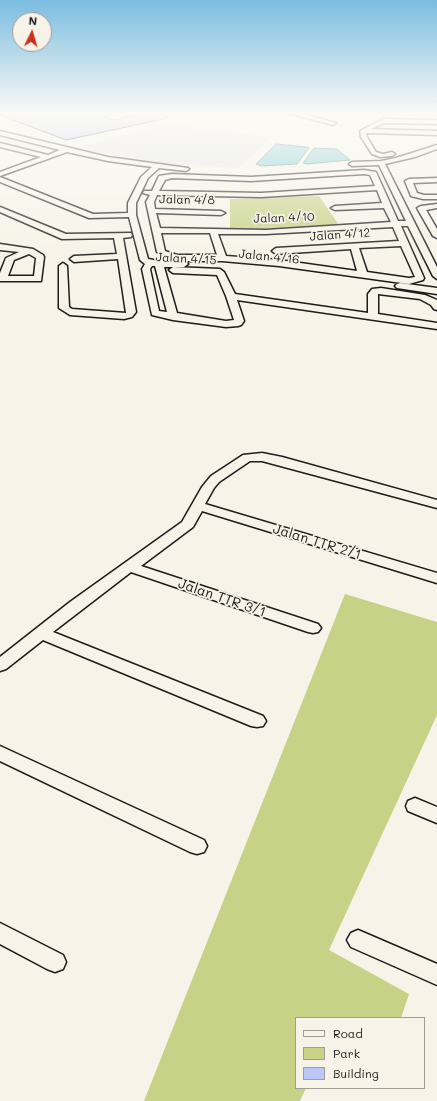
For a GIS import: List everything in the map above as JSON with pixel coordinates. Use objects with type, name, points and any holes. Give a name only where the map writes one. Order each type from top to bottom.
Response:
[{"type":"street","points":[[0,169],[14,164]]},
{"type":"street","points":[[0,174],[26,164]]},
{"type":"street","points":[[121,164],[213,174],[252,174],[377,164]]},
{"type":"street","points":[[136,164],[155,168],[204,169]]},
{"type":"street","points":[[347,165],[369,164]]},
{"type":"street","points":[[382,164],[412,204],[435,228],[437,236]]},
{"type":"street","points":[[155,168],[145,177],[132,203],[132,215],[144,260],[154,266],[173,317]]},
{"type":"street","points":[[364,172],[373,174],[397,224],[420,278],[409,281],[222,258],[176,258],[161,252],[150,202],[154,193],[162,178],[172,176],[251,179],[364,172]]},
{"type":"street","points":[[0,180],[92,216],[132,215]]},
{"type":"street","points":[[437,180],[409,181],[414,194],[424,197],[437,197]]},
{"type":"street","points":[[137,193],[261,195],[380,188]]},
{"type":"street","points":[[412,204],[437,203]]},
{"type":"street","points":[[412,204],[437,206]]},
{"type":"street","points":[[412,204],[411,223],[437,276]]},
{"type":"street","points":[[335,208],[388,205]]},
{"type":"street","points":[[0,208],[65,237],[137,234]]},
{"type":"street","name":"Jalan 4/8","points":[[152,211],[221,213]]},
{"type":"street","name":"Jalan 4/10","points":[[157,230],[213,231],[271,242],[411,223]]},
{"type":"street","points":[[213,231],[222,258]]},
{"type":"street","points":[[63,266],[64,308],[70,312],[124,316],[132,312],[118,235]]},
{"type":"street","points":[[271,242],[283,266]]},
{"type":"street","name":"Jalan 4/12","points":[[271,242],[354,246],[405,243]]},
{"type":"street","points":[[354,246],[363,275]]},
{"type":"street","points":[[0,247],[30,251],[40,257],[38,279],[2,279],[3,272],[10,258]]},
{"type":"street","points":[[0,261],[30,251]]},
{"type":"street","points":[[425,252],[437,252]]},
{"type":"street","points":[[74,259],[122,256]]},
{"type":"street","points":[[154,266],[155,313],[173,317]]},
{"type":"street","name":"Jalan 4/16","points":[[154,266],[283,266],[437,291]]},
{"type":"street","name":"Jalan 4/15","points":[[154,266],[219,272],[231,296],[239,321],[233,324],[226,324],[173,317]]},
{"type":"street","points":[[373,317],[373,294],[375,291],[422,297],[437,306]]},
{"type":"street","points":[[231,296],[437,326]]},
{"type":"street","points":[[0,665],[188,524],[208,487],[215,479],[247,458],[254,457],[278,460],[437,504]]},
{"type":"street","name":"Jalan TTR 2/1","points":[[198,506],[437,578]]},
{"type":"street","name":"Jalan TTR 3/1","points":[[130,567],[313,628]]},
{"type":"street","points":[[41,633],[257,721]]},
{"type":"street","points":[[0,753],[198,846]]},
{"type":"street","points":[[415,806],[437,815]]},
{"type":"street","points":[[0,933],[55,962]]},
{"type":"street","points":[[358,940],[437,975]]},
{"type":"shaded area","points":[[169,164],[243,164],[239,168]]},
{"type":"green space","points":[[319,196],[339,225],[277,229],[230,228],[230,199]]},
{"type":"green space","points":[[345,594],[437,622],[437,715],[329,950],[409,994],[401,1017],[295,1017],[295,1089],[306,1089],[300,1101],[144,1101]]},
{"type":"water","points":[[257,164],[290,164],[262,166]]}]
